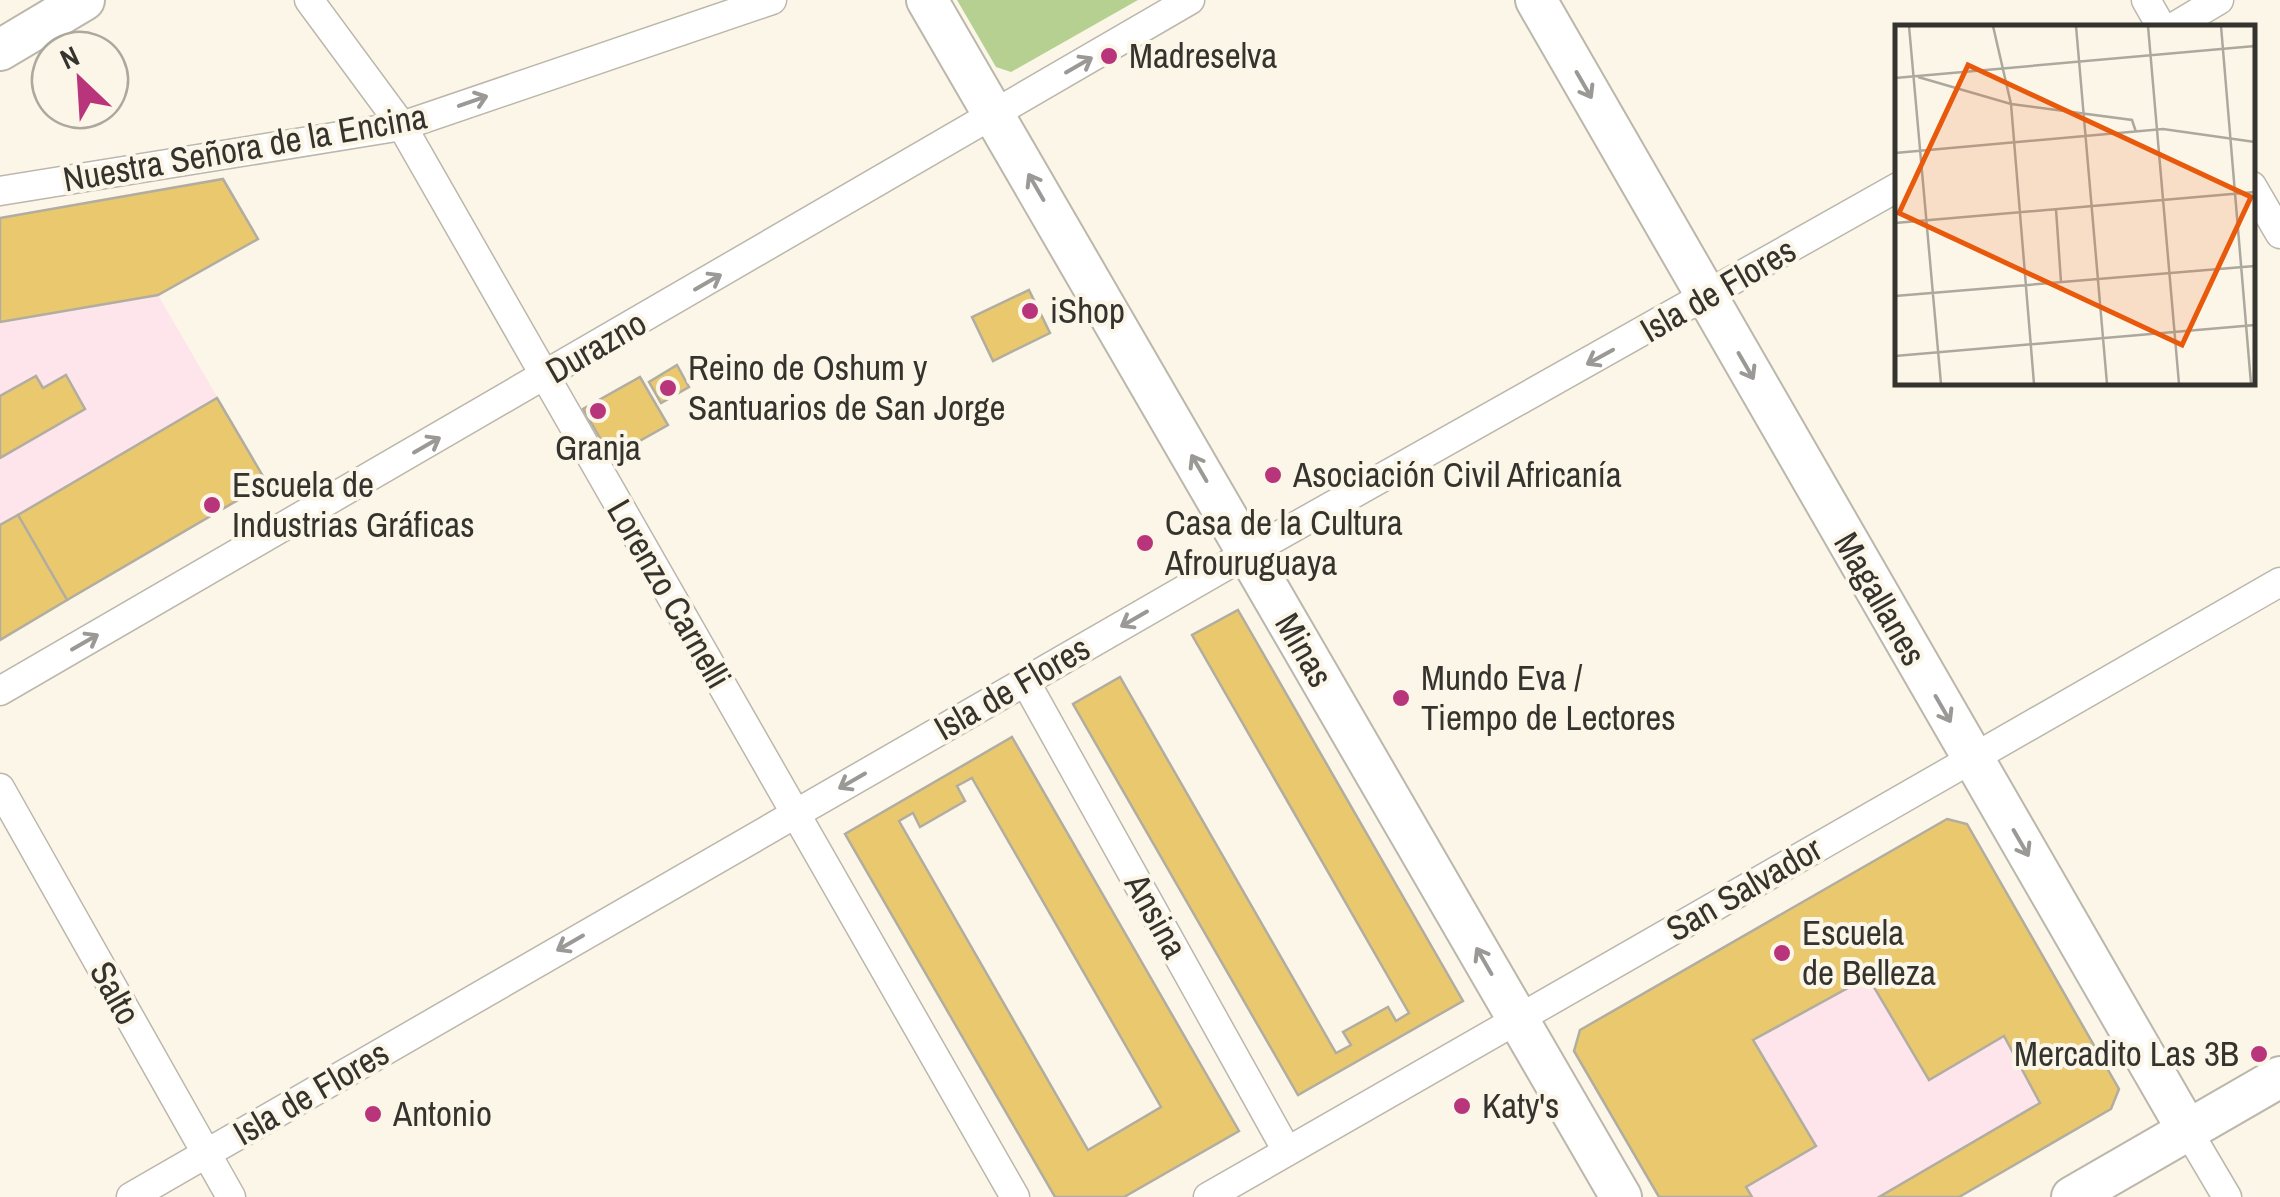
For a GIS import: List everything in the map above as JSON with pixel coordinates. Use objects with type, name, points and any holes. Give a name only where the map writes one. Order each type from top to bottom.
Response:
[{"type":"street","points":[[0,50],[84,0]]},
{"type":"street","name":"Lorenzo Carnelli","points":[[309,0],[402,126],[1014,1197]]},
{"type":"street","name":"Nuestra Señora de la Encina","points":[[0,191],[402,126],[772,0]]},
{"type":"street","name":"Minas","points":[[927,0],[1620,1197]]},
{"type":"street","name":"Durazno","points":[[0,691],[1190,0]]},
{"type":"street","name":"Magallanes","points":[[1536,0],[2227,1197]]},
{"type":"street","points":[[2146,0],[2160,25]]},
{"type":"street","points":[[2177,25],[2220,0]]},
{"type":"street","name":"Isla de Flores","points":[[132,1197],[1248,553],[1895,189]]},
{"type":"street","points":[[2255,191],[2280,234]]},
{"type":"street","name":"San Salvador","points":[[1208,1197],[2280,582]]},
{"type":"street","name":"Ansina","points":[[1025,681],[1287,1151]]},
{"type":"street","name":"Salto","points":[[0,788],[231,1197]]},
{"type":"street","points":[[2072,1197],[2280,1077]]},
{"type":"shaded area","points":[[223,179],[258,239],[158,295],[267,483],[0,640],[0,218]]},
{"type":"shaded area","points":[[1947,819],[1967,824],[2119,1089],[2111,1109],[1959,1197],[1659,1197],[1574,1051],[1581,1030]]},
{"type":"green space","points":[[957,0],[1138,0],[1011,72],[996,67]]},
{"type":"building","points":[[223,179],[258,239],[158,295],[0,322],[0,218]]},
{"type":"building","points":[[1029,290],[1050,333],[993,361],[972,317]]},
{"type":"building","points":[[677,365],[689,387],[661,403],[649,382]]},
{"type":"building","points":[[66,375],[85,409],[0,458],[0,396],[36,376],[43,388]]},
{"type":"building","points":[[640,377],[668,425],[611,457],[583,409]]},
{"type":"building","points":[[217,398],[267,483],[67,600],[18,515]]},
{"type":"building","points":[[18,515],[67,600],[0,640],[0,525]]},
{"type":"building","points":[[1238,610],[1463,1001],[1298,1095],[1073,704],[1120,677],[1336,1053],[1351,1045],[1343,1032],[1388,1007],[1396,1021],[1409,1013],[1192,635]]},
{"type":"building","points":[[1012,737],[1239,1131],[1124,1197],[1055,1197],[845,834]],"holes":[[[972,778],[1161,1107],[1088,1150],[899,821],[913,813],[920,827],[965,801],[957,786]]]},
{"type":"building","points":[[1947,819],[1967,824],[2119,1089],[2111,1109],[1959,1197],[1879,1197],[2040,1103],[2004,1036],[1929,1080],[1868,977],[1753,1040],[1816,1146],[1746,1187],[1752,1197],[1659,1197],[1574,1051],[1580,1030]]},
{"type":"place","name":"Madreselva","points":[[1109,56]]},
{"type":"place","name":"iShop","points":[[1030,311]]},
{"type":"place","name":"Reino de Oshum y Santuarios de San Jorge","points":[[668,388]]},
{"type":"place","name":"Granja","points":[[598,411]]},
{"type":"place","name":"Asociación Civil Africanía","points":[[1273,475]]},
{"type":"place","name":"Escuela de Industrias Gráficas","points":[[212,505]]},
{"type":"place","name":"Casa de la Cultura Afrouruguaya","points":[[1145,543]]},
{"type":"place","name":"Mundo Eva / Tiempo de Lectores","points":[[1401,698]]},
{"type":"place","name":"Escuela de Belleza","points":[[1782,953]]},
{"type":"place","name":"Mercadito Las 3B","points":[[2259,1054]]},
{"type":"place","name":"Katy's","points":[[1462,1106]]},
{"type":"place","name":"Antonio","points":[[373,1114]]}]
